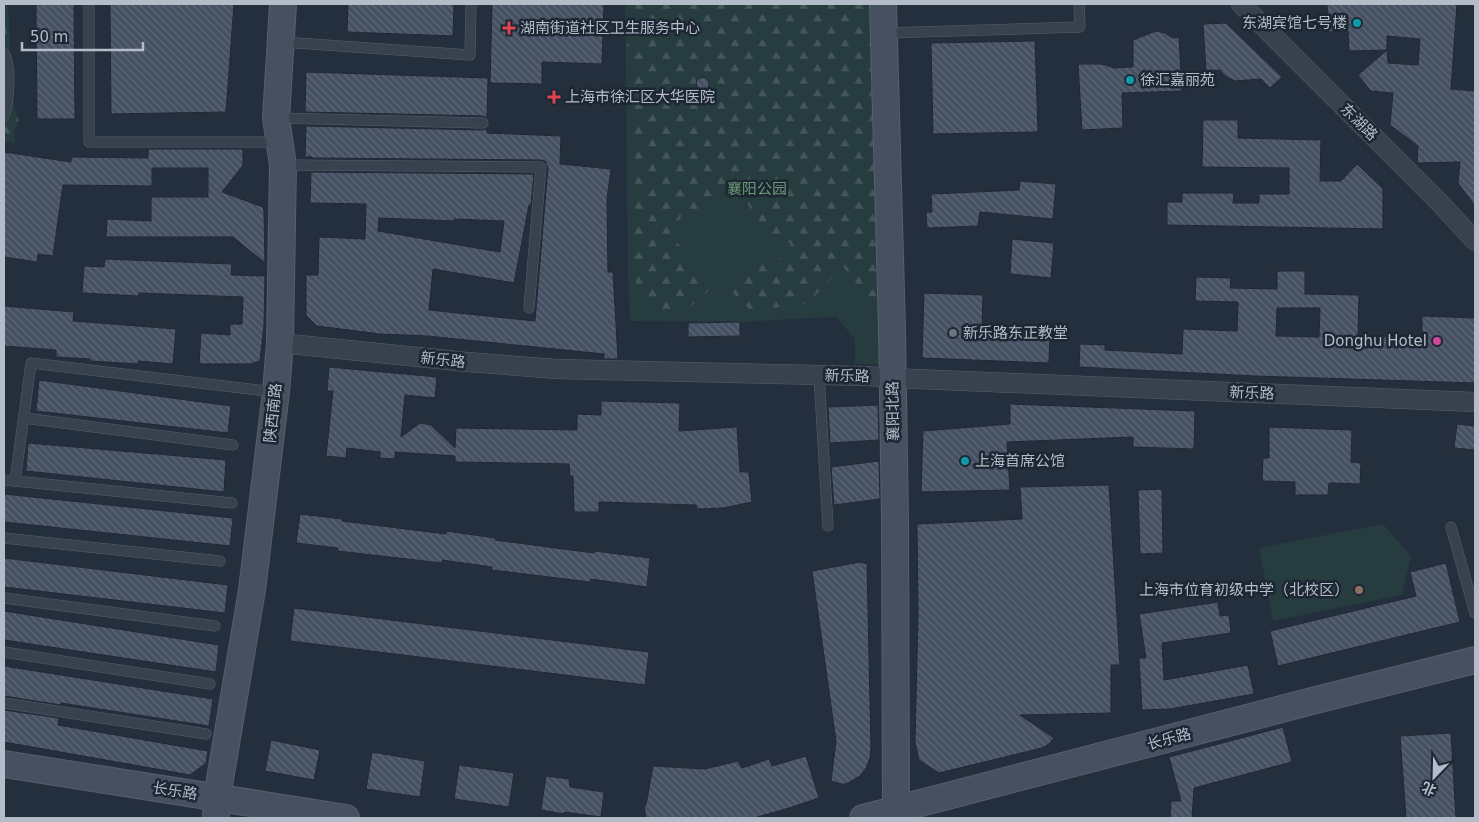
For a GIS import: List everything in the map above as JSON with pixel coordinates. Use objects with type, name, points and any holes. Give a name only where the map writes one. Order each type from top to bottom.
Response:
[{"type":"street","name":"陕西南路","points":[[216,808],[252,590],[276,392],[280,343],[279,142],[282,4]]},
{"type":"street","name":"襄阳北路","points":[[883,4],[892,329],[896,814]]},
{"type":"street","name":"东湖路","points":[[1241,4],[1439,202],[1475,241]]},
{"type":"street","name":"新乐路","points":[[280,343],[557,369],[867,376],[1475,402]]},
{"type":"street","name":"长乐路","points":[[863,818],[896,814],[1306,702],[1475,660]]},
{"type":"street","name":"长乐路","points":[[4,764],[216,808],[346,818]]},
{"type":"lane","points":[[89,4],[89,142],[279,142],[483,123]]},
{"type":"lane","points":[[280,42],[470,55],[471,4]]},
{"type":"lane","points":[[884,33],[1080,28],[1079,4]]},
{"type":"lane","points":[[4,54],[8,67],[8,99],[4,116]]},
{"type":"lane","points":[[279,142],[541,167],[529,308]]},
{"type":"lane","points":[[15,481],[31,363],[276,392]]},
{"type":"lane","points":[[818,376],[828,526]]},
{"type":"lane","points":[[24,418],[233,445]]},
{"type":"lane","points":[[4,480],[232,503]]},
{"type":"lane","points":[[1452,527],[1475,613]]},
{"type":"lane","points":[[4,538],[220,561]]},
{"type":"lane","points":[[4,598],[215,626]]},
{"type":"lane","points":[[4,652],[210,684]]},
{"type":"lane","points":[[4,703],[206,734]]},
{"type":"green space","points":[[4,4],[8,4],[15,144],[4,142]]},
{"type":"green space","name":"襄阳公园","points":[[625,4],[879,4],[888,357],[877,365],[855,364],[855,339],[836,317],[740,322],[630,321]]},
{"type":"green space","name":"襄阳公园","points":[[630,4],[872,4],[882,293],[871,299],[856,285],[841,263],[828,283],[807,303],[751,311],[733,293],[737,283],[754,267],[785,256],[791,244],[773,236],[756,220],[743,194],[725,189],[715,203],[700,213],[682,213],[680,219],[668,228],[684,252],[703,275],[708,291],[682,315],[674,317],[646,306],[637,295],[631,240],[630,156],[634,113],[627,44]]},
{"type":"green space","points":[[4,19],[10,48],[13,101],[19,122],[10,135],[4,132]]},
{"type":"green space","points":[[1383,524],[1411,556],[1402,595],[1273,621],[1259,548]]},
{"type":"building","points":[[36,4],[74,4],[75,119],[37,119]]},
{"type":"building","points":[[110,4],[234,4],[226,112],[111,114]]},
{"type":"building","points":[[348,4],[454,4],[453,36],[347,32]]},
{"type":"building","points":[[492,4],[604,4],[602,64],[542,62],[542,84],[490,83]]},
{"type":"building","points":[[1327,4],[1457,4],[1451,89],[1475,91],[1475,206],[1458,183],[1460,162],[1417,163],[1418,146],[1390,125],[1393,93],[1371,91],[1358,75],[1387,50],[1349,51],[1348,31],[1328,32]],"holes":[[[1387,36],[1420,39],[1418,65],[1388,63]]]},
{"type":"building","points":[[1226,23],[1282,77],[1270,88],[1261,79],[1235,81],[1225,76],[1220,70],[1206,71],[1203,24]]},
{"type":"building","name":"徐汇嘉丽苑","points":[[1156,31],[1165,33],[1172,38],[1179,37],[1182,91],[1122,93],[1123,128],[1082,130],[1078,64],[1099,64],[1113,68],[1133,67],[1133,40]]},
{"type":"building","points":[[1035,41],[1038,132],[933,134],[931,43]]},
{"type":"building","points":[[306,72],[488,78],[487,118],[483,116],[306,112]]},
{"type":"building","points":[[704,77],[709,81],[708,94],[696,86],[697,79]]},
{"type":"building","points":[[1203,120],[1238,120],[1238,138],[1321,140],[1320,181],[1341,181],[1357,164],[1383,189],[1383,229],[1167,225],[1167,202],[1182,202],[1182,193],[1234,193],[1233,203],[1259,203],[1259,194],[1289,194],[1289,168],[1202,167]]},
{"type":"building","points":[[306,126],[487,129],[487,133],[561,136],[560,164],[611,169],[607,199],[608,272],[613,272],[618,359],[604,359],[604,354],[427,336],[380,334],[317,326],[306,315],[306,275],[318,275],[319,237],[365,239],[366,204],[310,203],[311,172],[534,174],[531,205],[529,205],[514,283],[433,269],[429,310],[535,321],[548,167],[545,161],[541,160],[305,157]],"holes":[[[379,218],[454,221],[454,219],[504,221],[500,252],[378,231]]]},
{"type":"building","points":[[148,149],[243,149],[243,165],[222,192],[263,207],[265,263],[233,237],[106,237],[107,219],[151,221],[151,197],[208,197],[208,168],[152,168],[152,186],[63,185],[53,256],[38,254],[37,262],[4,257],[4,152],[71,162],[71,157],[148,158]]},
{"type":"building","points":[[1020,181],[1056,184],[1053,219],[980,212],[978,226],[927,228],[926,212],[932,212],[931,194],[1019,190]]},
{"type":"building","points":[[1012,239],[1054,243],[1051,278],[1010,274]]},
{"type":"building","points":[[105,259],[232,264],[231,275],[265,276],[264,325],[260,361],[250,364],[199,364],[201,333],[230,335],[230,324],[242,324],[243,297],[139,293],[138,296],[82,293],[84,266],[104,267]]},
{"type":"building","points":[[1277,271],[1305,271],[1305,294],[1359,295],[1358,336],[1422,338],[1422,316],[1475,318],[1475,383],[1255,376],[1079,367],[1080,344],[1105,345],[1105,350],[1182,354],[1183,329],[1237,331],[1238,302],[1195,301],[1196,277],[1231,278],[1230,288],[1277,289]],"holes":[[[1277,308],[1320,308],[1319,337],[1276,336]]]},
{"type":"building","name":"新乐路东正教堂","points":[[924,293],[983,295],[982,327],[1050,330],[1049,363],[922,358]]},
{"type":"building","points":[[4,306],[74,312],[73,321],[176,329],[173,364],[138,361],[138,364],[90,361],[90,359],[56,357],[56,350],[4,346]]},
{"type":"building","points":[[740,322],[740,336],[688,337],[688,323]]},
{"type":"building","points":[[329,367],[437,377],[435,398],[405,395],[401,437],[420,423],[431,425],[455,448],[456,428],[577,430],[577,414],[601,415],[601,401],[680,403],[679,431],[737,427],[740,472],[749,472],[752,502],[723,508],[697,509],[696,505],[599,502],[599,512],[574,512],[573,476],[570,476],[569,464],[455,462],[455,456],[395,452],[395,459],[380,458],[380,452],[347,448],[346,458],[326,456],[333,391],[327,391]]},
{"type":"building","points":[[39,380],[231,406],[228,433],[36,411]]},
{"type":"building","points":[[1010,404],[1195,411],[1194,449],[1133,447],[1133,437],[1007,442],[1010,490],[921,492],[923,431],[1010,424]]},
{"type":"building","points":[[878,405],[879,440],[830,443],[828,407]]},
{"type":"building","points":[[1457,424],[1475,426],[1475,450],[1454,448]]},
{"type":"building","points":[[1269,427],[1352,430],[1351,462],[1361,463],[1360,484],[1329,483],[1328,495],[1295,495],[1295,482],[1262,481],[1263,458],[1269,458]]},
{"type":"building","points":[[28,443],[226,460],[224,492],[26,471]]},
{"type":"building","points":[[879,461],[880,499],[834,505],[831,467]]},
{"type":"building","points":[[1109,485],[1120,665],[1111,665],[1111,713],[1020,715],[1054,738],[1042,748],[939,773],[919,760],[915,742],[918,614],[917,524],[1022,519],[1020,487]]},
{"type":"building","points":[[1162,489],[1163,553],[1140,554],[1138,490]]},
{"type":"building","points":[[4,494],[233,518],[230,546],[4,522]]},
{"type":"building","points":[[300,514],[446,534],[446,531],[495,538],[495,540],[594,553],[595,551],[650,558],[647,587],[591,579],[590,582],[492,570],[492,567],[442,560],[442,563],[338,551],[338,548],[296,543]]},
{"type":"building","points":[[4,558],[228,585],[225,613],[4,587]]},
{"type":"building","points":[[860,562],[867,564],[871,747],[870,758],[860,776],[846,784],[841,784],[831,781],[836,741],[812,571]]},
{"type":"building","points":[[1446,563],[1460,622],[1278,666],[1270,631],[1416,596],[1410,572]]},
{"type":"building","points":[[1218,602],[1220,616],[1229,615],[1231,633],[1162,643],[1164,680],[1248,665],[1254,694],[1170,709],[1142,710],[1139,658],[1146,658],[1139,614]]},
{"type":"building","points":[[294,608],[649,652],[645,685],[290,641]]},
{"type":"building","points":[[4,611],[219,645],[216,672],[4,640]]},
{"type":"building","points":[[4,666],[213,699],[209,726],[4,696]]},
{"type":"building","points":[[4,710],[59,718],[58,725],[208,751],[206,763],[190,775],[4,742]]},
{"type":"building","points":[[1283,727],[1292,762],[1194,788],[1192,818],[1170,818],[1171,801],[1181,801],[1169,757]]},
{"type":"building","points":[[1451,733],[1456,818],[1406,818],[1400,736]]},
{"type":"building","points":[[271,740],[320,750],[314,780],[265,771]]},
{"type":"building","points":[[372,752],[425,761],[420,797],[366,789]]},
{"type":"building","points":[[806,756],[819,798],[754,818],[646,818],[644,805],[646,805],[653,766],[705,769],[738,761],[742,768],[769,759],[772,766]]},
{"type":"building","points":[[459,765],[514,773],[509,807],[454,799]]},
{"type":"building","points":[[546,776],[569,779],[570,787],[604,792],[601,817],[541,810]]},
{"type":"place","name":"东湖宾馆七号楼","points":[[1357,23]]},
{"type":"place","name":"湖南街道社区卫生服务中心","points":[[509,28]]},
{"type":"place","name":"徐汇嘉丽苑","points":[[1130,80]]},
{"type":"place","name":"上海市徐汇区大华医院","points":[[554,97]]},
{"type":"place","name":"新乐路东正教堂","points":[[953,333]]},
{"type":"place","name":"Donghu Hotel","points":[[1437,341]]},
{"type":"place","name":"上海首席公馆","points":[[965,461]]},
{"type":"place","name":"上海市位育初级中学（北校区）","points":[[1359,590]]}]
